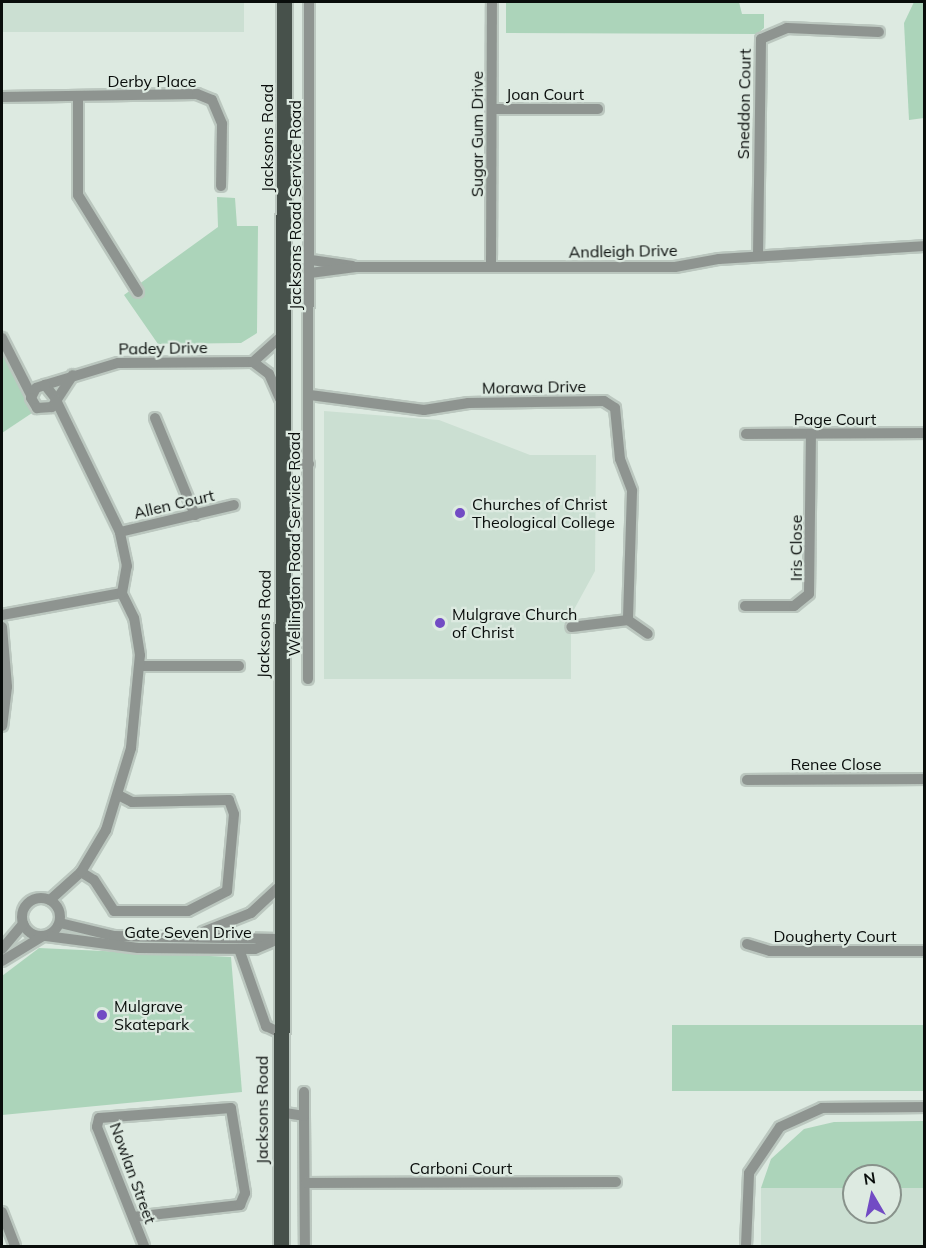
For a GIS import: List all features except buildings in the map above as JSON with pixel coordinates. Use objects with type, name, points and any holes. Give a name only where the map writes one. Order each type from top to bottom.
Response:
[{"type":"main road","name":"Jacksons Road","points":[[281,1246],[279,887],[286,328],[284,2]]},
{"type":"street","name":"Jacksons Road Service Road","points":[[309,2],[310,409]]},
{"type":"street","name":"Sugar Gum Drive","points":[[491,267],[492,2]]},
{"type":"street","name":"Sneddon Court","points":[[758,255],[761,39],[787,28],[879,33]]},
{"type":"street","name":"Derby Place","points":[[2,97],[197,94],[212,100],[222,124],[221,186]]},
{"type":"street","points":[[78,96],[78,195],[138,292]]},
{"type":"street","name":"Joan Court","points":[[492,109],[598,109]]},
{"type":"street","name":"Andleigh Drive","points":[[310,273],[356,267],[675,267],[758,255],[924,246]]},
{"type":"street","name":"Andleigh Drive","points":[[310,260],[356,267]]},
{"type":"street","points":[[285,415],[273,380],[253,362],[276,346],[286,328]]},
{"type":"street","points":[[2,338],[20,365],[34,406],[45,410],[65,426]]},
{"type":"street","name":"Padey Drive","points":[[31,395],[45,385],[75,373],[118,363],[253,362]]},
{"type":"street","points":[[20,365],[45,385],[56,400],[65,426],[87,458],[120,532],[127,566],[122,593],[134,618],[140,666],[136,720],[118,795],[102,837],[78,875],[54,903]]},
{"type":"street","points":[[45,410],[56,400],[75,373]]},
{"type":"street","name":"Morawa Drive","points":[[310,395],[424,410],[468,403],[604,401],[615,408],[620,459],[632,491],[628,620]]},
{"type":"street","name":"Wellington Road Service Road","points":[[308,679],[310,409]]},
{"type":"street","points":[[155,418],[195,515]]},
{"type":"street","name":"Page Court","points":[[746,434],[924,433]]},
{"type":"street","name":"Iris Close","points":[[745,606],[794,606],[809,594],[811,434]]},
{"type":"street","points":[[284,464],[309,464]]},
{"type":"street","name":"Allen Court","points":[[120,532],[234,505]]},
{"type":"street","points":[[2,615],[122,593]]},
{"type":"street","points":[[571,627],[628,620],[648,634]]},
{"type":"street","points":[[2,627],[7,687],[2,726]]},
{"type":"street","points":[[140,666],[238,666]]},
{"type":"street","name":"Renee Close","points":[[747,780],[924,779]]},
{"type":"street","points":[[78,875],[94,880],[114,911],[189,911],[227,891],[234,814],[229,800],[132,801],[118,795]]},
{"type":"street","name":"Gate Seven Drive","points":[[194,934],[251,914],[279,887]]},
{"type":"street","points":[[2,949],[23,924],[28,902],[54,903]]},
{"type":"street","points":[[2,961],[45,936],[60,923],[54,903]]},
{"type":"street","name":"Gate Seven Drive","points":[[60,923],[91,935],[194,934],[279,939]]},
{"type":"street","name":"Gate Seven Drive","points":[[23,924],[45,936],[91,946],[238,949],[279,939]]},
{"type":"street","name":"Dougherty Court","points":[[747,944],[770,951],[924,951]]},
{"type":"street","points":[[238,949],[266,1026],[279,1032]]},
{"type":"street","points":[[304,1092],[306,1246]]},
{"type":"street","name":"Nowlan Street","points":[[133,1217],[240,1205],[245,1192],[237,1118],[231,1108],[218,1105],[107,1114],[98,1127],[144,1246]]},
{"type":"street","points":[[746,1246],[749,1173],[780,1127],[822,1108],[924,1107]]},
{"type":"street","points":[[279,1112],[304,1116]]},
{"type":"street","name":"Carboni Court","points":[[306,1183],[616,1182]]},
{"type":"street","points":[[2,1212],[15,1246]]},
{"type":"shaded area","points":[[2,2],[244,2],[244,32],[2,32]]},
{"type":"shaded area","name":"Churches of Christ Theological College","points":[[324,411],[439,420],[530,455],[596,455],[595,571],[571,615],[571,679],[324,679]]},
{"type":"shaded area","points":[[761,1188],[842,1188],[842,1224],[902,1224],[902,1188],[924,1188],[924,1246],[761,1246]]},
{"type":"green space","points":[[506,2],[739,2],[742,14],[764,14],[764,28],[757,34],[506,33]]},
{"type":"green space","points":[[914,2],[924,2],[924,118],[909,120],[904,23]]},
{"type":"green space","points":[[217,197],[235,198],[237,226],[258,226],[257,333],[241,343],[158,344],[124,295],[218,227]]},
{"type":"green space","points":[[2,350],[32,413],[2,433]]},
{"type":"green space","points":[[39,948],[231,957],[242,1092],[2,1115],[2,976]]},
{"type":"green space","points":[[672,1025],[924,1025],[924,1091],[672,1091]]},
{"type":"green space","points":[[924,1121],[924,1188],[902,1188],[902,1164],[842,1164],[842,1188],[761,1188],[771,1159],[804,1129],[834,1122]]},
{"type":"place","name":"Churches of Christ Theological College","points":[[460,513]]},
{"type":"place","name":"Mulgrave Church of Christ","points":[[440,623]]},
{"type":"place","name":"Mulgrave Skatepark","points":[[102,1015]]}]
